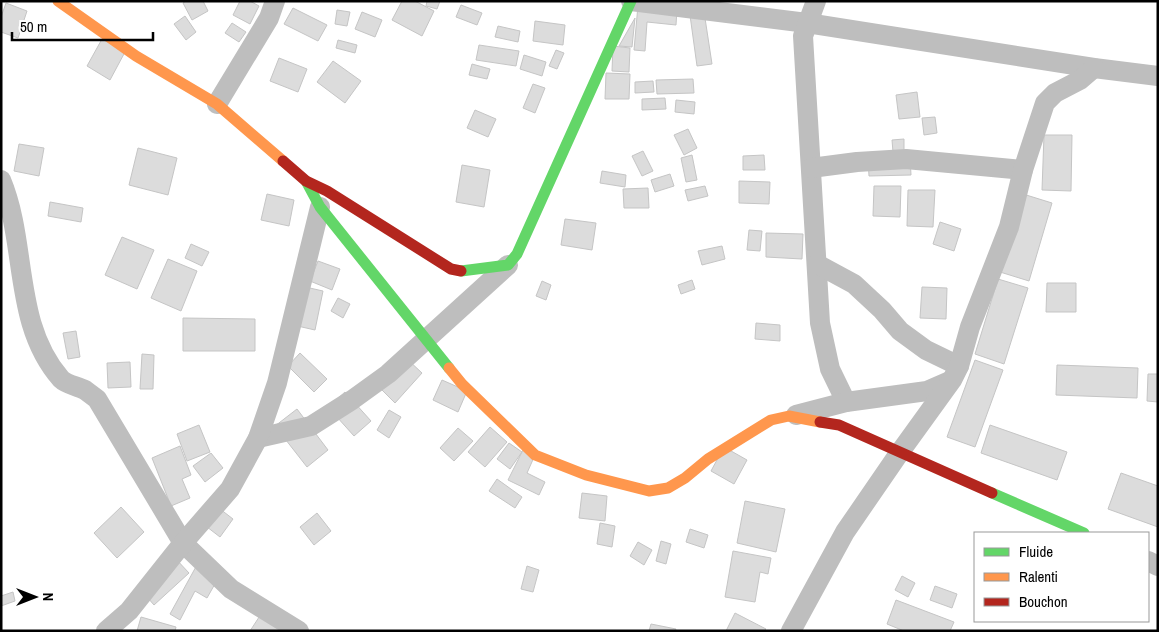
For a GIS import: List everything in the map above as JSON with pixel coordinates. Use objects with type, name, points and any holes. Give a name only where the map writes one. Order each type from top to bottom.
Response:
[{"type":"street","points":[[58,1],[136,56],[217,104],[306,181],[327,191],[451,269],[464,271],[508,265]]},
{"type":"street","points":[[217,104],[269,18],[275,1]]},
{"type":"street","points":[[258,438],[311,426],[329,415],[388,374],[508,265],[517,254],[631,1],[807,23],[1094,68],[1158,76]]},
{"type":"street","points":[[816,1],[803,36],[820,323],[830,369],[846,402]]},
{"type":"street","points":[[791,631],[845,532],[955,373],[970,327],[1009,227],[1023,170],[1046,103],[1055,93],[1080,80],[1094,68]]},
{"type":"street","points":[[811,168],[857,162],[906,159],[1023,170]]},
{"type":"street","points":[[1,180],[9,198],[24,294],[33,329],[45,355],[62,380],[85,390],[97,399],[182,544],[232,589],[298,631]]},
{"type":"street","points":[[306,181],[320,207],[462,384],[535,455],[586,476],[649,491],[668,488],[685,478],[708,459],[770,420],[846,402],[927,391],[955,373]]},
{"type":"street","points":[[106,631],[129,611],[182,544],[230,489],[258,438],[277,383],[320,207]]},
{"type":"street","points":[[817,264],[854,284],[882,310],[900,331],[955,373]]},
{"type":"street","points":[[789,416],[839,425],[1082,532]]},
{"type":"street","points":[[127,631],[129,611]]},
{"type":"building","points":[[186,1],[203,1],[208,11],[192,20],[183,3]]},
{"type":"building","points":[[240,1],[250,1],[259,6],[250,24],[233,15]]},
{"type":"building","points":[[402,1],[415,1],[434,11],[422,36],[392,20]]},
{"type":"building","points":[[427,1],[440,1],[437,9],[426,6]]},
{"type":"building","points":[[6,3],[27,11],[18,38],[1,32],[1,17]]},
{"type":"building","points":[[461,5],[482,13],[477,25],[456,17]]},
{"type":"building","points":[[638,5],[677,9],[676,25],[647,22],[645,51],[634,50]]},
{"type":"building","points":[[703,5],[712,64],[697,66],[689,8]]},
{"type":"building","points":[[293,8],[327,25],[318,41],[284,24]]},
{"type":"building","points":[[337,10],[350,12],[347,26],[335,24]]},
{"type":"building","points":[[362,12],[382,20],[375,37],[355,29]]},
{"type":"building","points":[[185,16],[196,32],[186,40],[174,24]]},
{"type":"building","points":[[635,18],[632,47],[619,46]]},
{"type":"building","points":[[535,21],[565,25],[563,45],[533,41]]},
{"type":"building","points":[[232,23],[246,32],[239,42],[225,33]]},
{"type":"building","points":[[498,26],[520,31],[518,42],[495,37]]},
{"type":"building","points":[[102,39],[125,52],[110,80],[87,66]]},
{"type":"building","points":[[338,40],[357,45],[355,53],[336,48]]},
{"type":"building","points":[[479,45],[519,51],[516,66],[476,60]]},
{"type":"building","points":[[613,46],[630,48],[629,72],[612,71]]},
{"type":"building","points":[[556,50],[564,53],[557,69],[549,66]]},
{"type":"building","points":[[524,55],[546,62],[542,76],[520,69]]},
{"type":"building","points":[[279,58],[307,69],[298,92],[270,81]]},
{"type":"building","points":[[333,61],[361,81],[345,103],[317,82]]},
{"type":"building","points":[[472,64],[490,69],[487,79],[469,75]]},
{"type":"building","points":[[606,73],[630,74],[629,99],[605,99]]},
{"type":"building","points":[[693,79],[694,93],[657,94],[656,80]]},
{"type":"building","points":[[653,81],[654,92],[635,93],[635,82]]},
{"type":"building","points":[[533,84],[545,88],[535,113],[523,108]]},
{"type":"building","points":[[917,92],[920,117],[899,119],[896,95]]},
{"type":"building","points":[[665,98],[666,109],[642,110],[642,99]]},
{"type":"building","points":[[676,100],[695,102],[694,114],[675,112]]},
{"type":"building","points":[[475,110],[496,119],[488,137],[467,128]]},
{"type":"building","points":[[935,117],[937,133],[924,135],[922,118]]},
{"type":"building","points":[[688,129],[697,148],[684,155],[674,135]]},
{"type":"building","points":[[1044,135],[1072,135],[1071,191],[1042,190]]},
{"type":"building","points":[[904,139],[904,151],[893,152],[892,140]]},
{"type":"building","points":[[19,144],[44,148],[39,176],[14,171]]},
{"type":"building","points":[[138,148],[177,158],[168,195],[129,185]]},
{"type":"building","points":[[643,151],[653,171],[642,176],[632,156]]},
{"type":"building","points":[[692,155],[697,180],[686,182],[681,158]]},
{"type":"building","points":[[764,155],[765,170],[743,170],[743,156]]},
{"type":"building","points":[[910,157],[911,175],[869,176],[868,159]]},
{"type":"building","points":[[462,165],[490,170],[484,207],[456,202]]},
{"type":"building","points":[[602,171],[626,175],[625,187],[600,183]]},
{"type":"building","points":[[670,174],[674,186],[655,192],[651,180]]},
{"type":"building","points":[[739,181],[770,182],[769,204],[739,203]]},
{"type":"building","points":[[705,186],[708,196],[688,201],[685,190]]},
{"type":"building","points":[[874,186],[901,186],[900,217],[873,216]]},
{"type":"building","points":[[648,188],[649,208],[624,208],[623,189]]},
{"type":"building","points":[[908,190],[935,190],[933,227],[907,226]]},
{"type":"building","points":[[267,194],[294,200],[289,226],[261,220]]},
{"type":"building","points":[[1023,194],[1052,203],[1029,281],[1000,272]]},
{"type":"building","points":[[50,202],[83,208],[81,222],[48,216]]},
{"type":"building","points":[[565,219],[596,223],[592,250],[561,245]]},
{"type":"building","points":[[940,222],[961,229],[954,251],[933,244]]},
{"type":"building","points":[[749,230],[762,231],[760,251],[747,250]]},
{"type":"building","points":[[766,233],[803,234],[802,259],[766,257]]},
{"type":"building","points":[[122,237],[154,250],[137,289],[105,275]]},
{"type":"building","points":[[191,244],[209,252],[202,266],[185,258]]},
{"type":"building","points":[[722,246],[725,259],[702,265],[698,251]]},
{"type":"building","points":[[168,259],[197,271],[181,311],[151,298]]},
{"type":"building","points":[[318,261],[340,269],[332,290],[310,281]]},
{"type":"building","points":[[998,279],[1028,288],[1004,364],[975,354]]},
{"type":"building","points":[[692,280],[695,289],[681,294],[678,285]]},
{"type":"building","points":[[542,281],[551,285],[546,300],[536,296]]},
{"type":"building","points":[[1047,283],[1076,283],[1076,312],[1046,312]]},
{"type":"building","points":[[301,286],[323,291],[315,330],[293,325]]},
{"type":"building","points":[[922,287],[947,288],[946,319],[920,318]]},
{"type":"building","points":[[338,298],[350,304],[343,318],[331,311]]},
{"type":"building","points":[[183,318],[255,319],[255,351],[183,351]]},
{"type":"building","points":[[756,323],[780,325],[780,341],[755,339]]},
{"type":"building","points":[[76,331],[80,357],[68,359],[63,333]]},
{"type":"building","points":[[300,353],[327,379],[314,392],[288,366]]},
{"type":"building","points":[[142,354],[154,355],[153,389],[140,389]]},
{"type":"building","points":[[406,358],[422,373],[395,403],[379,387]]},
{"type":"building","points":[[975,360],[1003,370],[975,447],[947,437]]},
{"type":"building","points":[[130,362],[131,387],[108,388],[107,363]]},
{"type":"building","points":[[1057,365],[1138,368],[1137,398],[1056,395]]},
{"type":"building","points":[[1148,374],[1158,374],[1158,402],[1147,401]]},
{"type":"building","points":[[442,380],[467,391],[458,412],[433,400]]},
{"type":"building","points":[[345,392],[371,421],[354,436],[328,407]]},
{"type":"building","points":[[297,409],[328,450],[307,467],[275,426]]},
{"type":"building","points":[[389,410],[401,417],[389,438],[377,430]]},
{"type":"building","points":[[199,425],[210,452],[187,461],[177,434]]},
{"type":"building","points":[[990,425],[1067,452],[1057,480],[981,453]]},
{"type":"building","points":[[490,427],[507,442],[485,467],[468,452]]},
{"type":"building","points":[[458,428],[473,441],[454,461],[440,448]]},
{"type":"building","points":[[509,443],[522,452],[510,469],[497,459]]},
{"type":"building","points":[[180,446],[191,475],[182,479],[190,498],[171,506],[152,458]]},
{"type":"building","points":[[724,447],[747,460],[734,484],[711,471]]},
{"type":"building","points":[[523,450],[535,455],[527,473],[545,482],[539,495],[508,480]]},
{"type":"building","points":[[211,453],[223,468],[205,482],[193,466]]},
{"type":"building","points":[[1121,473],[1158,486],[1158,527],[1108,509]]},
{"type":"building","points":[[497,479],[522,497],[515,508],[489,491]]},
{"type":"building","points":[[582,493],[607,496],[605,521],[579,518]]},
{"type":"building","points":[[745,501],[785,509],[776,552],[737,543]]},
{"type":"building","points":[[211,502],[233,519],[220,537],[198,520]]},
{"type":"building","points":[[121,507],[144,532],[117,558],[94,533]]},
{"type":"building","points":[[317,513],[331,531],[314,545],[300,527]]},
{"type":"building","points":[[600,523],[615,526],[612,547],[597,544]]},
{"type":"building","points":[[690,529],[708,535],[704,548],[686,542]]},
{"type":"building","points":[[661,541],[671,544],[666,564],[656,561]]},
{"type":"building","points":[[638,542],[652,550],[644,565],[630,556]]},
{"type":"building","points":[[733,551],[771,558],[768,574],[760,572],[755,602],[725,597]]},
{"type":"building","points":[[175,558],[189,573],[154,605],[141,590]]},
{"type":"building","points":[[198,563],[220,575],[207,598],[195,591],[180,620],[170,614]]},
{"type":"building","points":[[527,566],[539,570],[533,592],[521,589]]},
{"type":"building","points":[[902,576],[915,583],[908,597],[895,590]]},
{"type":"building","points":[[935,586],[957,594],[952,608],[930,600]]},
{"type":"building","points":[[13,592],[15,601],[1,606],[1,596]]},
{"type":"building","points":[[896,600],[954,622],[950,631],[904,631],[887,624]]},
{"type":"building","points":[[263,611],[292,631],[250,631]]},
{"type":"building","points":[[735,613],[766,629],[764,631],[726,631]]},
{"type":"building","points":[[141,617],[176,627],[175,631],[137,631]]},
{"type":"building","points":[[651,624],[676,629],[675,631],[649,631]]},
{"type":"traffic: fast","points":[[461,271],[508,265],[517,254],[631,1]]},
{"type":"traffic: fast","points":[[306,181],[320,207],[449,368]]},
{"type":"traffic: fast","points":[[992,493],[1082,532]]},
{"type":"traffic: slow","points":[[58,1],[136,56],[217,104],[283,161]]},
{"type":"traffic: slow","points":[[449,368],[462,384],[535,455],[586,475],[649,491],[668,488],[685,478],[708,459],[771,420],[789,416],[820,422]]},
{"type":"traffic: jam","points":[[283,161],[306,181],[327,191],[451,269],[461,271]]},
{"type":"traffic: jam","points":[[820,422],[839,425],[992,493]]}]
